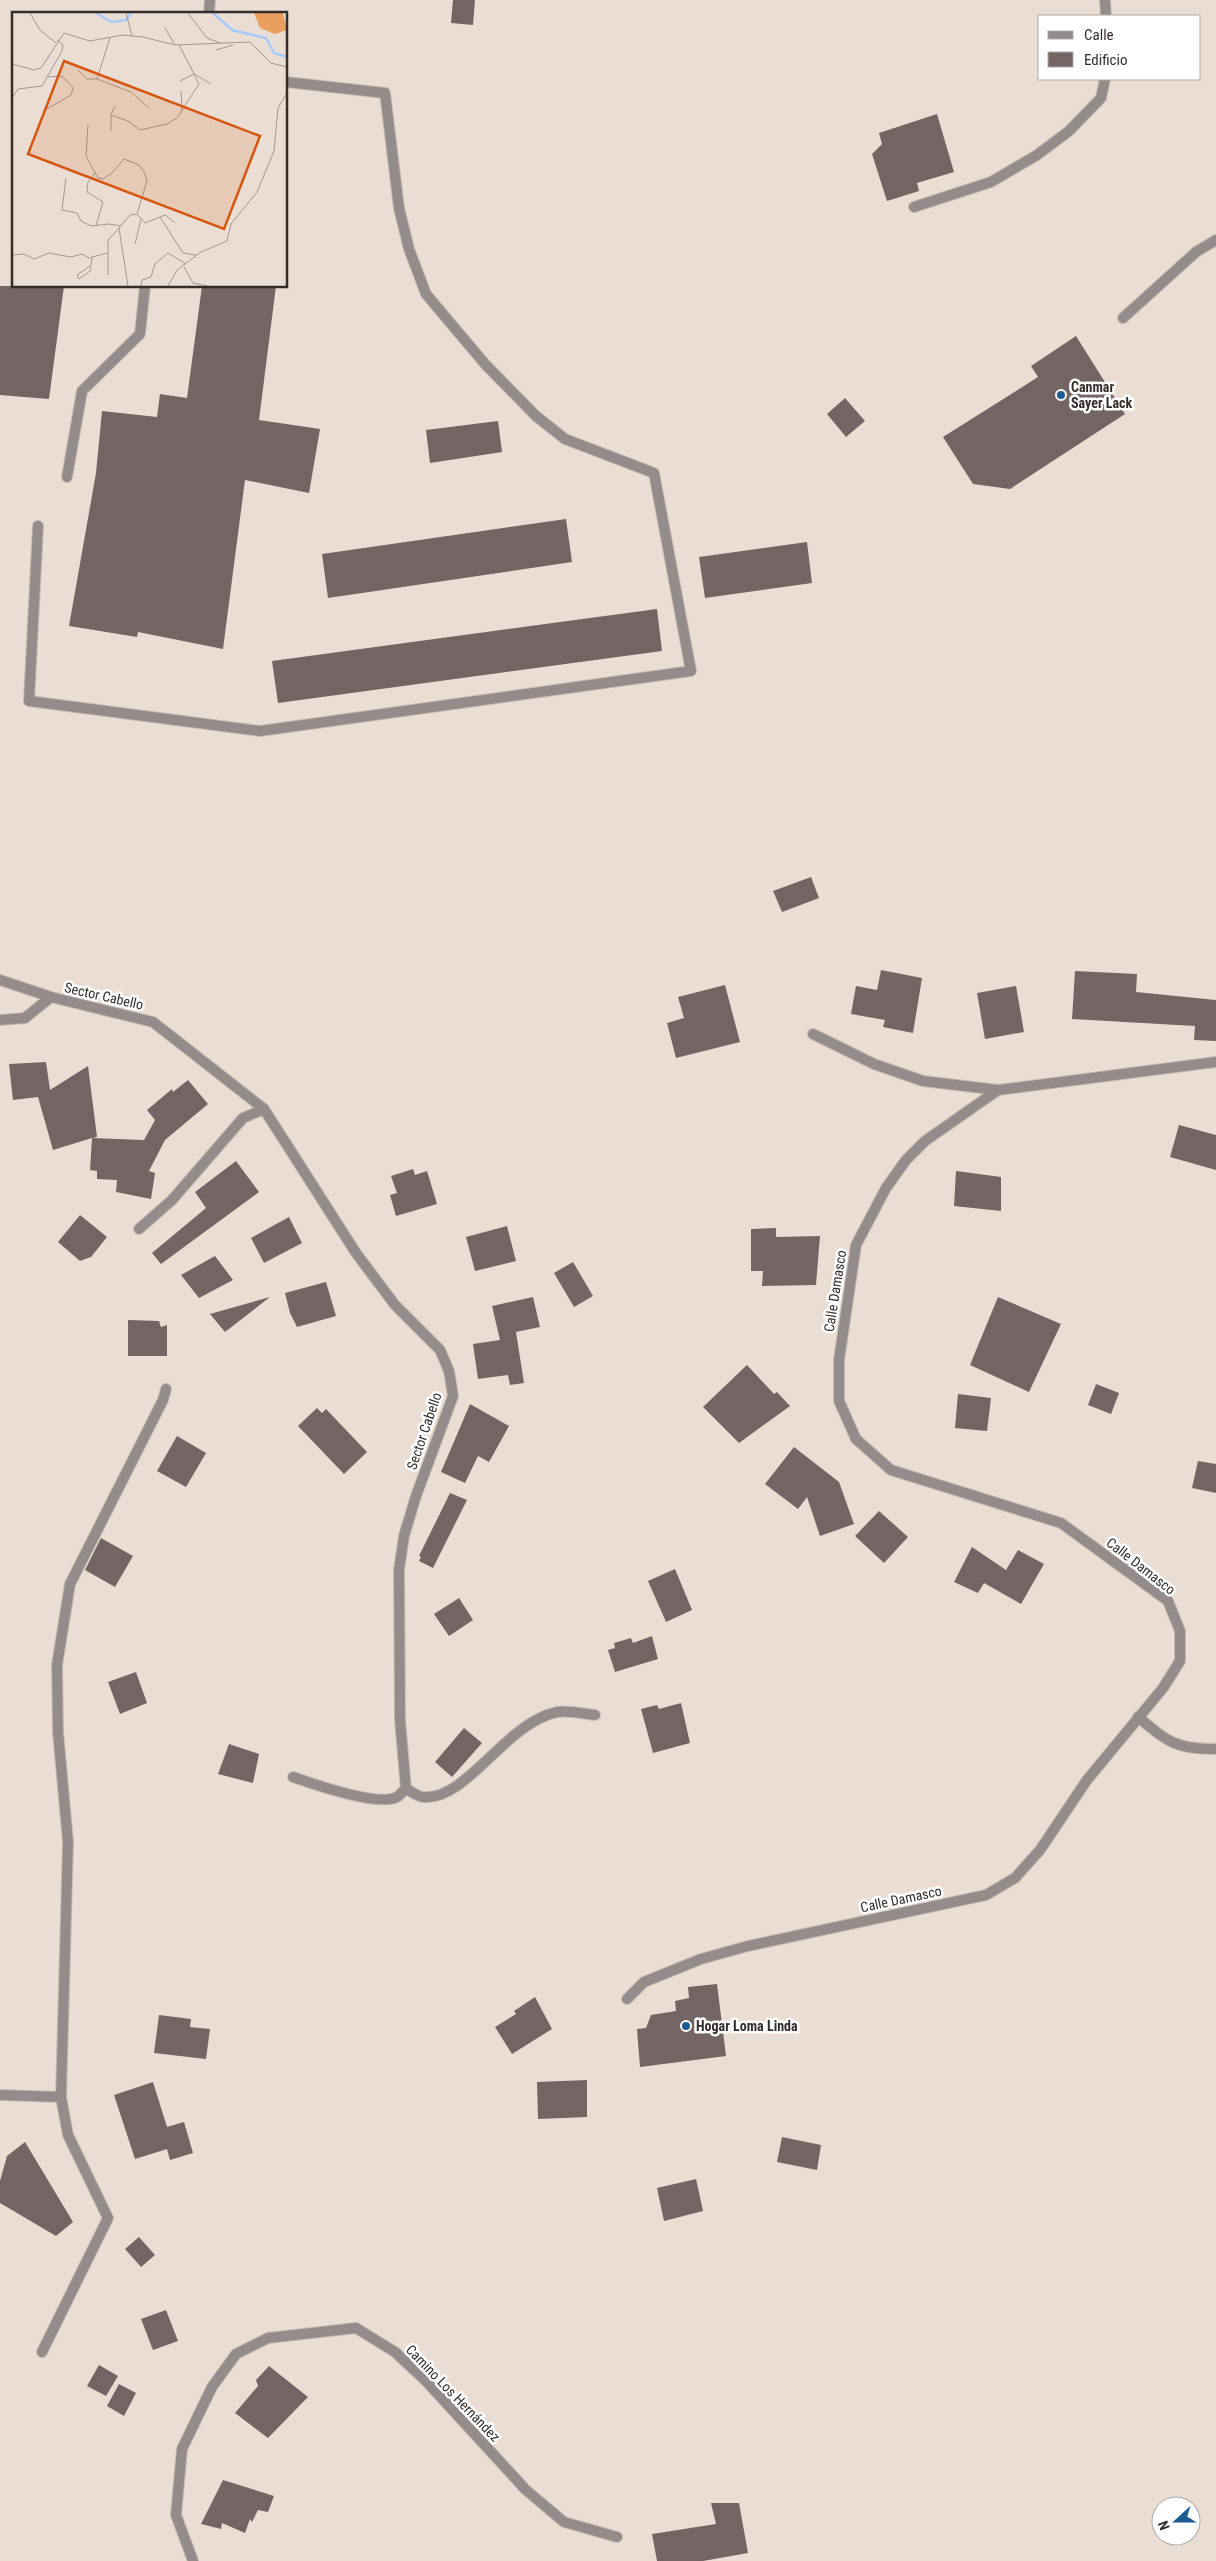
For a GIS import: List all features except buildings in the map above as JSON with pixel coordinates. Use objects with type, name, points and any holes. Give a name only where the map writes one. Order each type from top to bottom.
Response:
[{"type":"street","points":[[1105,0],[1106,15]]},
{"type":"street","points":[[914,207],[991,182],[1036,155],[1069,131],[1100,98],[1105,80]]},
{"type":"street","points":[[38,526],[29,701],[260,731],[691,671],[654,473],[565,439],[536,416],[485,364],[426,294],[409,249],[399,208],[385,93],[288,82]]},
{"type":"street","points":[[1123,318],[1196,252],[1216,240]]},
{"type":"street","points":[[68,477],[82,392],[140,334],[144,288]]},
{"type":"street","name":"Sector Cabello","points":[[0,980],[51,997],[153,1022],[264,1109],[356,1254],[395,1305],[440,1350],[449,1371],[453,1396],[416,1496],[404,1536],[399,1570],[400,1720],[406,1789]]},
{"type":"street","points":[[0,1020],[25,1018],[51,997]]},
{"type":"street","name":"Calle Damasco","points":[[813,1034],[874,1064],[923,1081],[998,1090],[1216,1062]]},
{"type":"street","name":"Calle Damasco","points":[[627,1998],[644,1982],[701,1959],[748,1946],[986,1895],[1015,1878],[1040,1850],[1087,1780],[1163,1688],[1180,1662],[1180,1631],[1168,1601],[1061,1524],[891,1470],[856,1438],[839,1401],[838,1360],[856,1245],[886,1188],[912,1154],[924,1141],[998,1090]]},
{"type":"street","points":[[139,1229],[172,1200],[243,1118],[264,1109]]},
{"type":"street","points":[[42,2352],[108,2218],[68,2135],[61,2097],[68,1842],[58,1732],[58,1665],[70,1584],[162,1400],[166,1388]]},
{"type":"street","points":[[293,1777],[337,1792],[377,1798],[396,1798],[406,1789],[422,1797],[440,1794],[460,1786],[501,1744],[524,1726],[558,1712],[595,1715]]},
{"type":"street","points":[[1138,1716],[1166,1741],[1189,1749],[1216,1749]]},
{"type":"street","points":[[0,2095],[61,2097]]},
{"type":"street","name":"Camino Los Hernández","points":[[193,2561],[176,2515],[182,2449],[212,2387],[236,2354],[268,2338],[356,2328],[395,2352],[426,2381],[526,2490],[564,2522],[617,2537]]},
{"type":"place","name":"Canmar Sayer Lack","points":[[1061,395]]},
{"type":"place","name":"Hogar Loma Linda","points":[[686,2026]]}]
